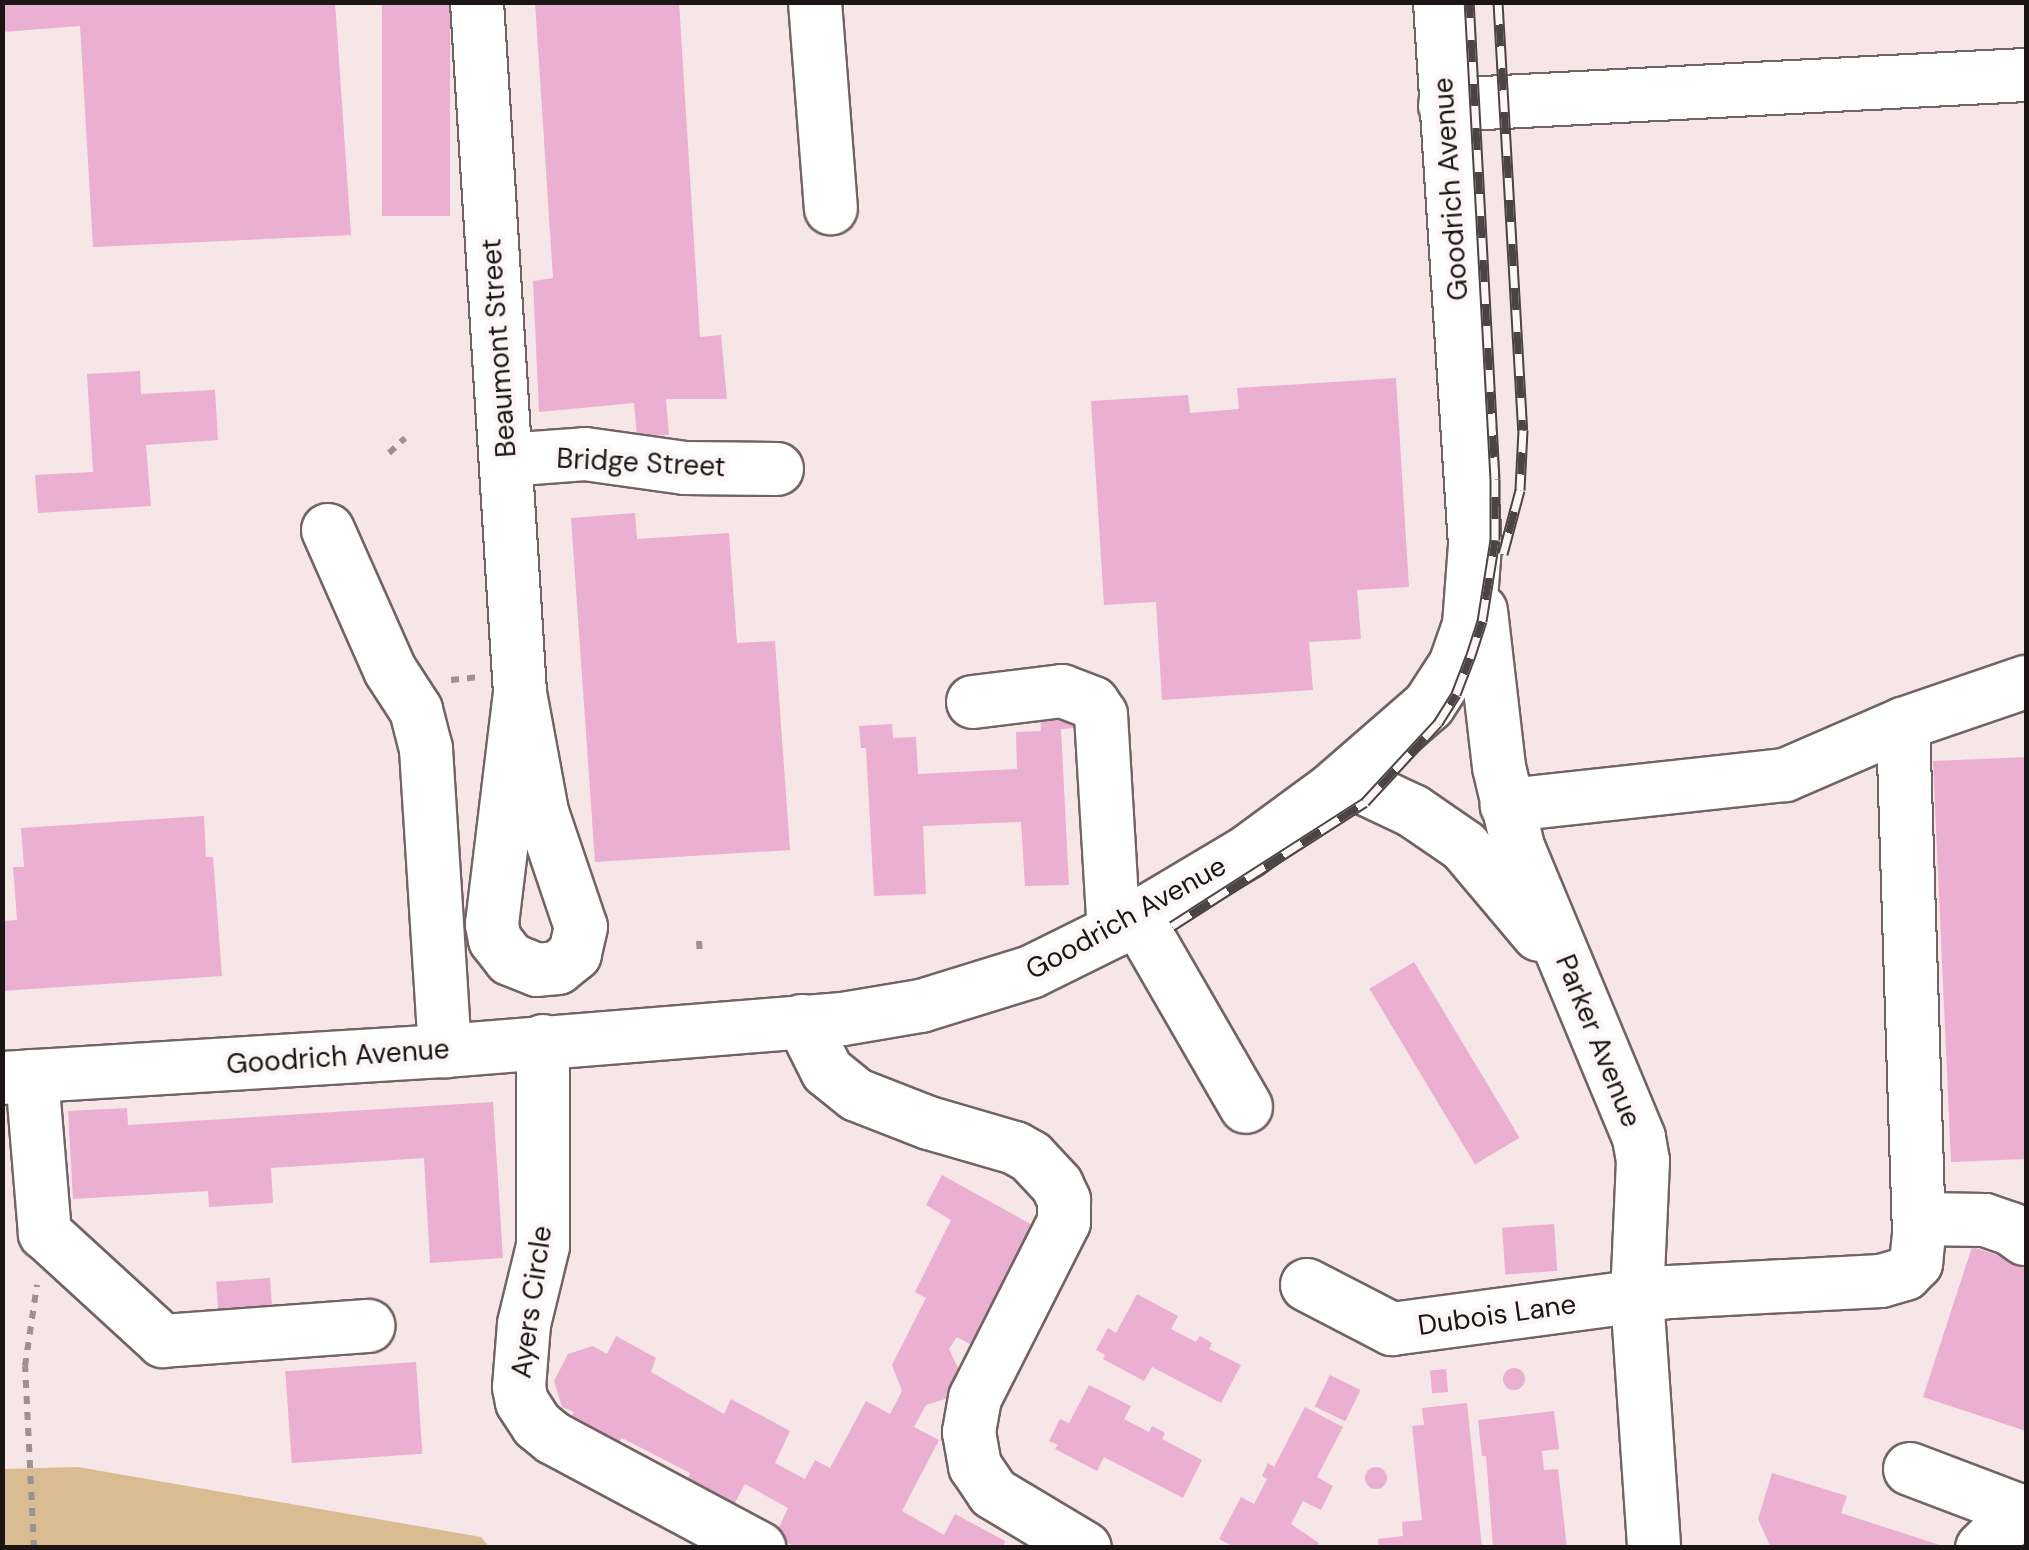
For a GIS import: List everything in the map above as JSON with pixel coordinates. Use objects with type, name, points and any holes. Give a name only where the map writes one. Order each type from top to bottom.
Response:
[{"type":"street","name":"Beaumont Street","points":[[477,2],[520,693]]},
{"type":"street","points":[[815,2],[831,208]]},
{"type":"street","name":"Goodrich Avenue","points":[[17,1077],[445,1050],[880,1015],[956,998],[1031,972],[1126,925],[1247,852],[1345,779],[1392,741],[1445,684],[1469,625],[1474,545],[1440,2]]},
{"type":"street","points":[[1446,105],[2026,75]]},
{"type":"street","name":"Bridge Street","points":[[506,460],[586,454],[685,468],[777,469]]},
{"type":"street","points":[[328,530],[390,670],[416,710],[426,749],[445,1050]]},
{"type":"street","name":"Parker Avenue","points":[[1474,545],[1494,734],[1518,847],[1639,1138],[1642,1161],[1637,1296],[1654,1548]]},
{"type":"street","points":[[1507,805],[1785,774],[1903,724],[2026,682]]},
{"type":"street","points":[[973,702],[1062,691],[1093,704],[1101,715],[1126,925],[1246,1108]]},
{"type":"street","name":"Dubois Lane","points":[[1307,1284],[1392,1329],[1637,1296],[1900,1277],[1911,1270],[1919,1256],[1919,1219],[1903,724]]},
{"type":"street","points":[[1345,779],[1413,811],[1464,846],[1567,966]]},
{"type":"street","points":[[802,1021],[827,1071],[857,1095],[928,1123],[1015,1148],[1031,1157],[1057,1185],[1064,1200],[1064,1222],[975,1398],[969,1432],[975,1466],[993,1493],[1085,1548]]},
{"type":"street","name":"Ayers Circle","points":[[544,1041],[543,1246],[522,1340],[522,1402],[553,1438],[759,1548]]},
{"type":"street","points":[[17,1077],[45,1233],[163,1341],[368,1326]]},
{"type":"street","points":[[1919,1219],[1985,1220],[2011,1229],[2025,1240]]},
{"type":"street","points":[[1910,1469],[2024,1511],[1982,1548]]},
{"type":"path","points":[[389,452],[405,438]]},
{"type":"path","points":[[699,941],[700,954]]},
{"type":"path","points":[[34,1548],[25,1366],[45,1233]]},
{"type":"shaded area","points":[[78,1467],[481,1537],[489,1547],[3,1547],[3,1469]]},
{"type":"building","points":[[2,2],[335,2],[351,235],[93,247],[80,26],[2,32]]},
{"type":"building","points":[[535,2],[679,2],[700,337],[721,335],[727,399],[666,399],[669,435],[637,436],[634,403],[539,412],[533,281],[553,278]]},
{"type":"building","points":[[382,3],[450,3],[450,216],[382,216]]},
{"type":"building","points":[[140,371],[141,394],[215,390],[218,440],[146,445],[151,506],[38,513],[35,475],[93,472],[87,374]]},
{"type":"building","points":[[1396,378],[1409,587],[1357,590],[1361,639],[1309,642],[1313,690],[1162,700],[1156,602],[1104,605],[1091,401],[1188,395],[1190,413],[1239,409],[1237,388]]},
{"type":"building","points":[[635,513],[637,539],[729,533],[737,643],[775,641],[790,850],[595,862],[571,518]]},
{"type":"building","points":[[1074,712],[1075,728],[1061,729],[1069,885],[1025,886],[1021,822],[923,826],[926,894],[874,896],[866,748],[861,748],[859,726],[892,724],[893,738],[916,737],[918,774],[1017,769],[1016,732],[1041,731],[1040,714]]},
{"type":"building","points":[[2026,757],[2026,1159],[1951,1162],[1933,761]]},
{"type":"building","points":[[204,816],[206,857],[213,857],[222,976],[2,991],[2,921],[17,920],[13,867],[24,867],[21,828]]},
{"type":"building","points":[[1414,962],[1520,1138],[1475,1165],[1369,989]]},
{"type":"building","points":[[493,1102],[503,1258],[430,1263],[424,1158],[271,1168],[273,1203],[209,1207],[208,1191],[73,1199],[68,1111],[127,1108],[128,1125]]},
{"type":"building","points":[[942,1175],[1045,1232],[981,1350],[957,1337],[949,1349],[961,1374],[948,1398],[926,1405],[914,1427],[939,1440],[902,1511],[944,1535],[955,1514],[1005,1541],[1003,1548],[797,1548],[775,1536],[788,1508],[745,1484],[730,1512],[685,1486],[690,1473],[622,1438],[613,1450],[567,1427],[574,1412],[562,1407],[554,1381],[568,1354],[593,1346],[607,1354],[616,1336],[656,1358],[651,1372],[724,1414],[731,1399],[790,1431],[775,1463],[805,1479],[815,1460],[830,1468],[866,1401],[890,1414],[902,1391],[892,1365],[926,1298],[915,1292],[951,1220],[926,1205]]},
{"type":"building","points":[[1554,1224],[1557,1271],[1505,1275],[1502,1228]]},
{"type":"building","points":[[1972,1247],[2016,1261],[2026,1249],[2026,1431],[1923,1397]]},
{"type":"building","points":[[270,1278],[272,1307],[218,1311],[216,1282]]},
{"type":"building","points":[[1137,1294],[1178,1316],[1171,1329],[1196,1342],[1200,1336],[1212,1343],[1209,1349],[1241,1365],[1221,1403],[1152,1367],[1144,1381],[1103,1359],[1105,1355],[1096,1350],[1108,1328],[1116,1333]]},
{"type":"building","points":[[416,1362],[422,1454],[292,1463],[285,1371]]},
{"type":"building","points":[[1514,1368],[1522,1371],[1522,1387],[1514,1390],[1506,1387],[1503,1379],[1506,1371]]},
{"type":"building","points":[[1446,1369],[1448,1392],[1432,1393],[1430,1370]]},
{"type":"building","points":[[1330,1375],[1361,1390],[1345,1421],[1315,1406]]},
{"type":"building","points":[[1089,1385],[1131,1406],[1124,1419],[1149,1432],[1152,1426],[1165,1433],[1162,1439],[1202,1460],[1183,1498],[1104,1457],[1097,1471],[1055,1449],[1058,1445],[1049,1441],[1060,1419],[1069,1423]]},
{"type":"building","points":[[1467,1403],[1482,1548],[1379,1548],[1378,1539],[1403,1536],[1402,1522],[1422,1520],[1412,1426],[1424,1425],[1422,1408]]},
{"type":"building","points":[[1305,1407],[1343,1427],[1317,1477],[1333,1486],[1321,1510],[1303,1501],[1291,1524],[1319,1543],[1317,1548],[1236,1548],[1219,1539],[1241,1497],[1254,1504],[1267,1479],[1262,1476],[1268,1463],[1274,1467]]},
{"type":"building","points":[[1554,1411],[1559,1449],[1542,1451],[1544,1470],[1558,1469],[1567,1548],[1493,1548],[1486,1456],[1482,1456],[1478,1420]]},
{"type":"building","points":[[1372,1467],[1380,1467],[1387,1478],[1380,1489],[1372,1489],[1365,1482],[1365,1474]]},
{"type":"building","points":[[1772,1473],[1847,1496],[1841,1513],[1949,1548],[1771,1548],[1758,1519]]},
{"type":"railway","points":[[1172,926],[1365,802],[1438,723],[1456,694],[1482,621],[1495,540],[1495,479],[1469,2]]},
{"type":"railway","points":[[1498,2],[1523,430],[1520,490],[1503,554]]}]
